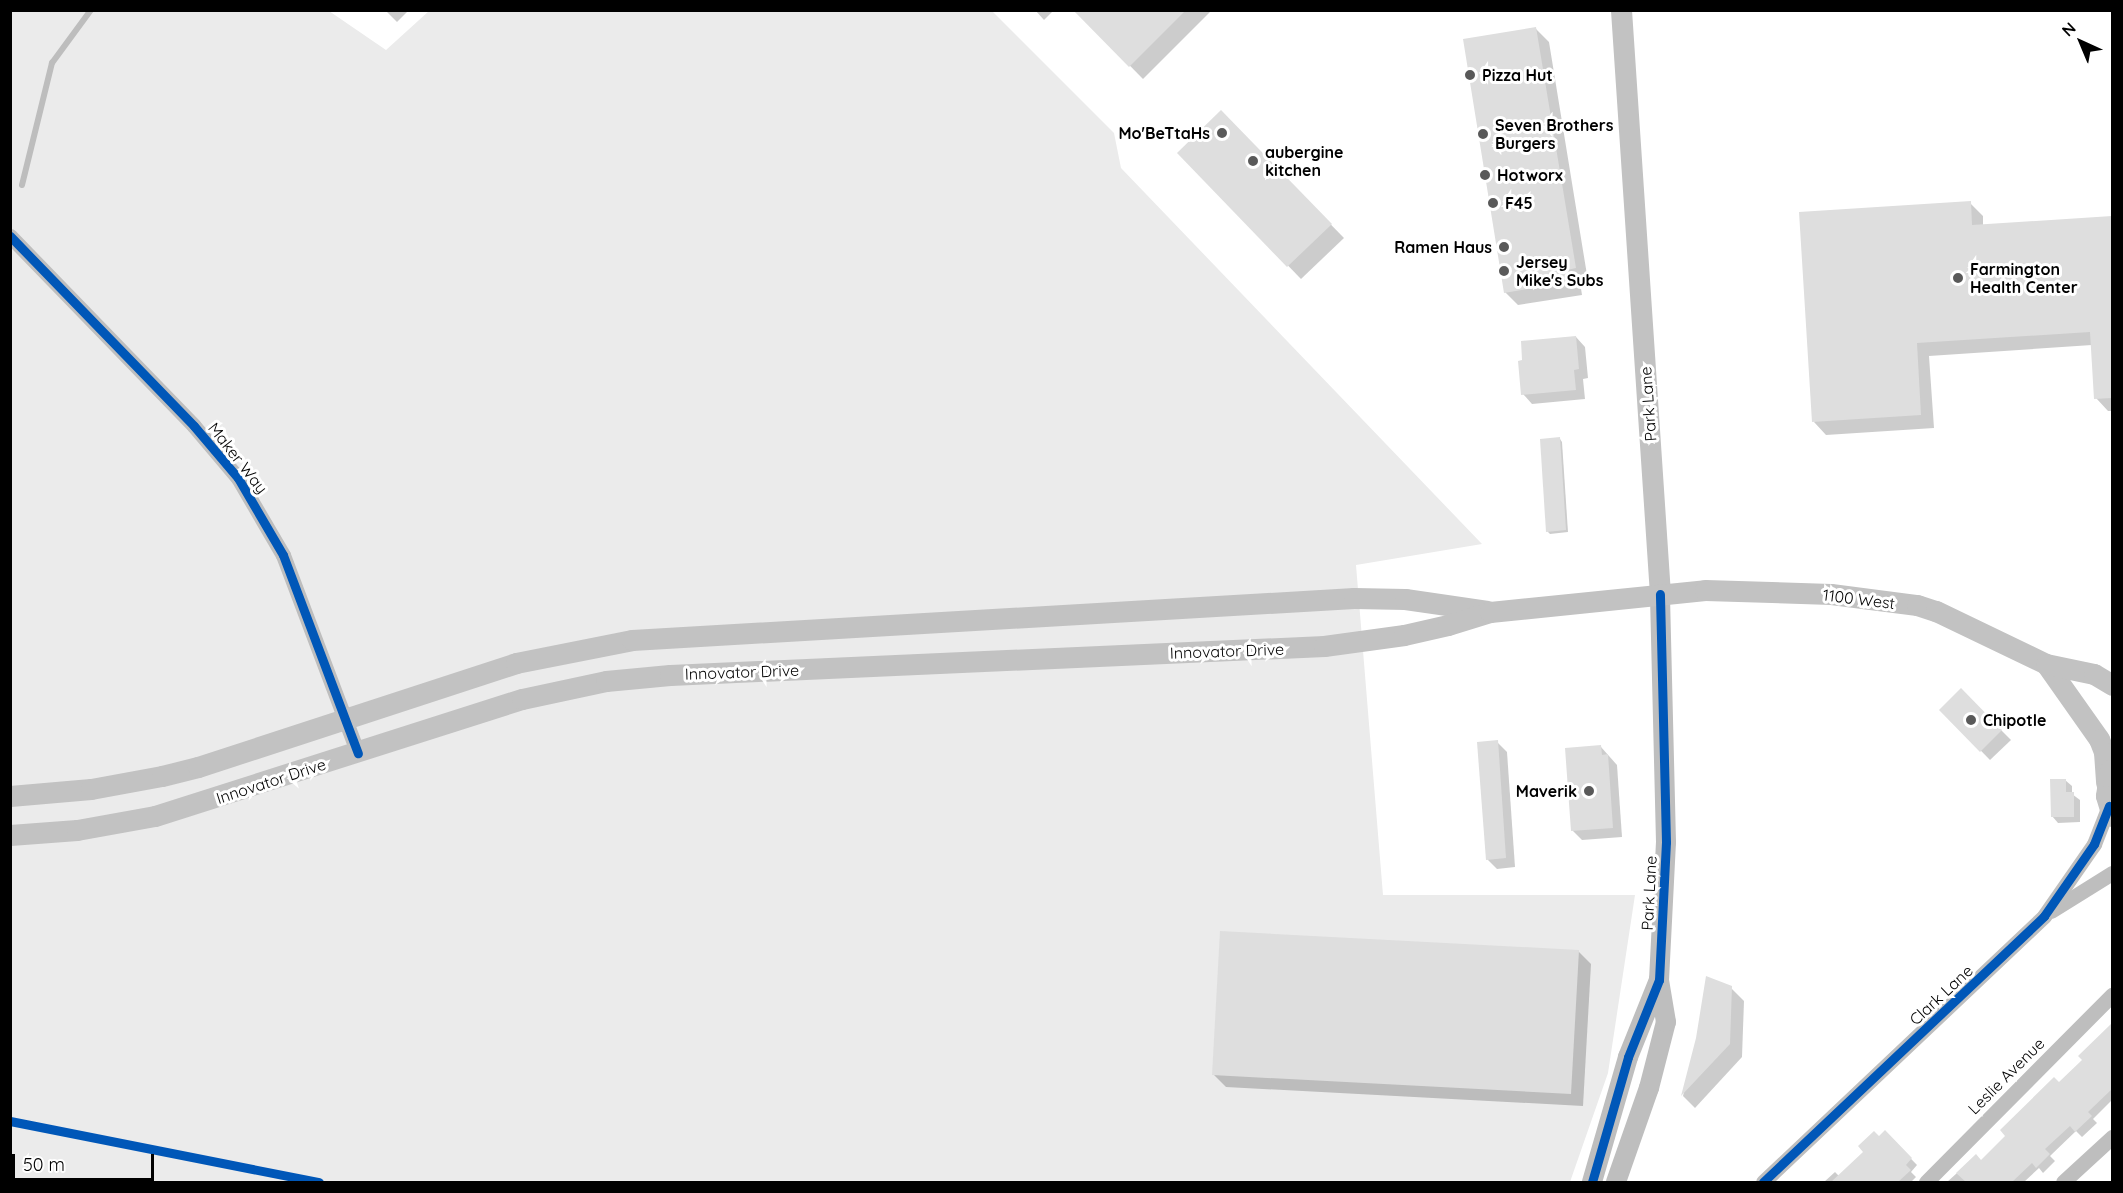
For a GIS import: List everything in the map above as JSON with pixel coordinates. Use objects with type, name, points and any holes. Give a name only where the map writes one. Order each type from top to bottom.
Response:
[{"type":"main road","name":"Park Lane","points":[[1621,10],[1660,594]]},
{"type":"main road","name":"1100 West","points":[[1660,594],[1719,590],[1831,594],[1917,605],[1936,611],[2046,664],[2094,674],[2112,685]]},
{"type":"main road","name":"Innovator Drive","points":[[10,835],[77,830],[154,816],[522,699],[606,681],[670,675],[1315,647],[1404,635],[1490,612],[1660,594]]},
{"type":"main road","name":"Innovator Drive","points":[[10,796],[91,789],[162,776],[516,663],[632,640],[1354,597],[1405,599],[1490,612]]},
{"type":"main road","name":"1100 West","points":[[2046,664],[2099,738],[2109,773],[2111,811]]},
{"type":"street","name":"Maker Way","points":[[10,236],[194,426],[238,478],[283,555],[358,753]]},
{"type":"street","name":"Park Lane","points":[[1592,1182],[1628,1058],[1659,980],[1666,842],[1660,594]]},
{"type":"street","name":"Clark Lane","points":[[2044,916],[2094,844],[2111,811]]},
{"type":"street","name":"Clark Lane","points":[[1763,1182],[2044,916],[2112,873]]},
{"type":"street","points":[[1616,1182],[1649,1088],[1666,1022],[1659,980]]},
{"type":"street","name":"Leslie Avenue","points":[[1926,1182],[2112,995]]},
{"type":"street","points":[[2063,1182],[2112,1137]]},
{"type":"shaded area","points":[[10,11],[329,11],[386,50],[429,11],[992,11],[1114,133],[1121,168],[1482,544],[1356,565],[1383,895],[1635,895],[1608,1073],[1570,1182],[11,1182]]},
{"type":"building","points":[[1073,10],[1186,10],[1129,67]]},
{"type":"building","points":[[1536,27],[1576,268],[1567,270],[1570,282],[1504,293],[1463,39]]},
{"type":"building","points":[[1221,110],[1332,224],[1287,267],[1177,153]]},
{"type":"building","name":"Farmington Health Center","points":[[1971,201],[1972,225],[2112,216],[2112,398],[2094,399],[2090,332],[1917,343],[1921,415],[1812,422],[1799,212]]},
{"type":"building","points":[[1576,336],[1579,369],[1574,370],[1576,390],[1521,395],[1518,361],[1522,360],[1521,341]]},
{"type":"building","points":[[1560,437],[1566,530],[1546,532],[1540,439]]},
{"type":"building","name":"Chipotle","points":[[1961,688],[2002,730],[1980,752],[1939,710]]},
{"type":"building","name":"Maverik","points":[[1498,740],[1506,858],[1486,860],[1477,742]]},
{"type":"building","name":"Maverik","points":[[1601,745],[1602,755],[1608,754],[1613,828],[1571,831],[1565,748]]},
{"type":"building","points":[[2050,779],[2066,779],[2066,792],[2074,792],[2074,817],[2051,817]]},
{"type":"building","points":[[1220,931],[1579,950],[1571,1094],[1212,1075]]},
{"type":"building","points":[[1706,976],[1732,986],[1730,1044],[1681,1096],[1696,1038]]},
{"type":"building","points":[[2112,1023],[2112,1089],[2088,1112],[2092,1116],[2075,1132],[2070,1126],[2045,1149],[2050,1154],[2036,1168],[2032,1163],[2012,1182],[1966,1182],[1956,1173],[1976,1154],[1981,1160],[2005,1136],[2000,1130],[2054,1077],[2059,1082],[2082,1060],[2078,1056]]},
{"type":"building","points":[[1885,1130],[1912,1158],[1906,1165],[1911,1170],[1898,1182],[1831,1182],[1863,1152],[1858,1146],[1874,1131],[1879,1136]]},
{"type":"waterway","points":[[22,185],[52,63],[91,10]]},
{"type":"cycle path","points":[[10,236],[194,426],[238,478],[283,555],[358,753]]},
{"type":"cycle path","points":[[1592,1182],[1628,1057],[1659,980],[1666,842],[1660,594]]},
{"type":"cycle path","points":[[1763,1182],[2044,916],[2094,844],[2109,806]]},
{"type":"cycle path","points":[[10,1121],[319,1182]]},
{"type":"place","name":"Pizza Hut","points":[[1470,75]]},
{"type":"place","name":"Mo'BeTtaHs","points":[[1222,133]]},
{"type":"place","name":"Seven Brothers Burgers","points":[[1483,134]]},
{"type":"place","name":"aubergine kitchen","points":[[1253,161]]},
{"type":"place","name":"Hotworx","points":[[1485,175]]},
{"type":"place","name":"F45","points":[[1493,203]]},
{"type":"place","name":"Ramen Haus","points":[[1504,247]]},
{"type":"place","name":"Jersey Mike's Subs","points":[[1504,271]]},
{"type":"place","name":"Farmington Health Center","points":[[1958,278]]},
{"type":"place","name":"Chipotle","points":[[1971,720]]},
{"type":"place","name":"Maverik","points":[[1589,791]]}]
